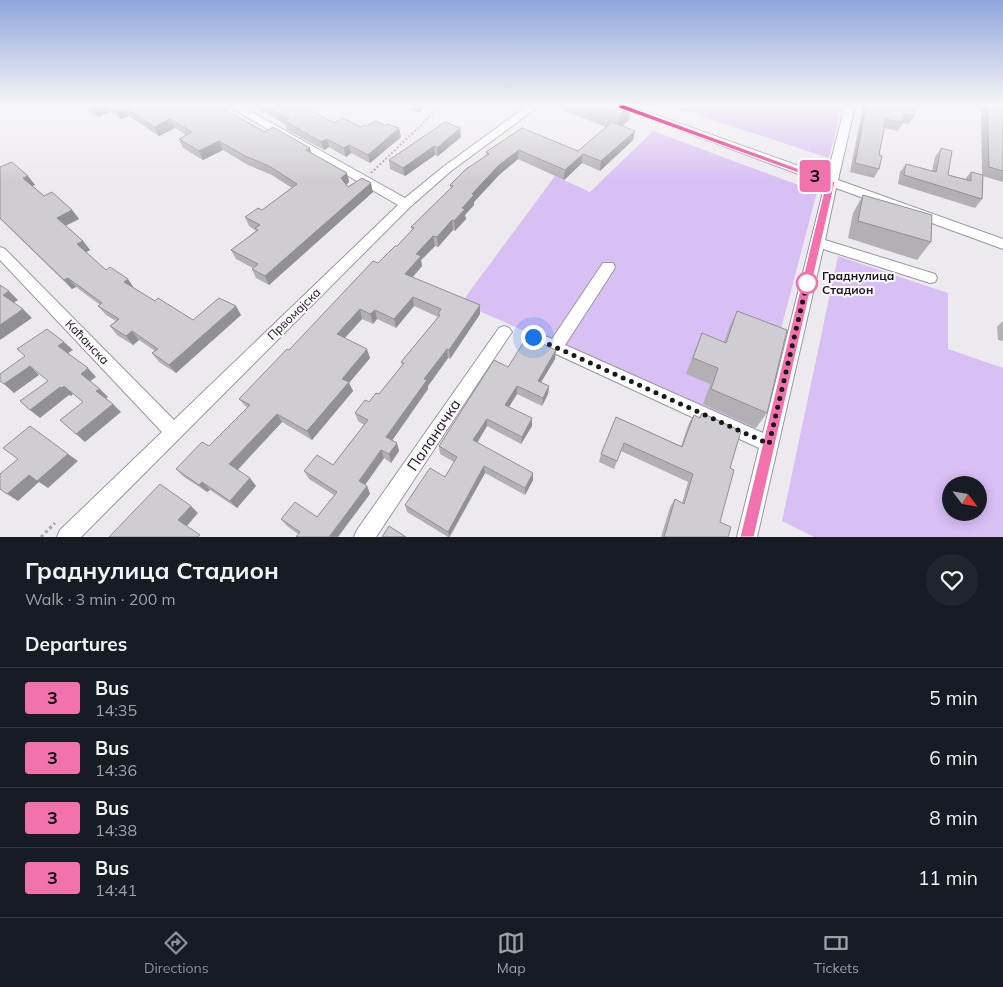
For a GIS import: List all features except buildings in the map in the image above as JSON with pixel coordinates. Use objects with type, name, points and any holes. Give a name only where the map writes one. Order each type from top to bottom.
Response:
[{"type":"street","points":[[277,131],[406,204]]},
{"type":"street","name":"Првомајска","points":[[67,537],[406,204],[447,169],[499,131]]},
{"type":"street","points":[[690,131],[1003,244]]},
{"type":"street","points":[[747,537],[844,131]]},
{"type":"street","points":[[816,242],[930,278]]},
{"type":"street","name":"Каћанска","points":[[0,252],[174,432]]},
{"type":"street","points":[[556,346],[608,268]]},
{"type":"street","name":"Паланачка","points":[[364,537],[504,332]]},
{"type":"street","points":[[533,337],[769,444]]},
{"type":"path","points":[[364,180],[415,131]]},
{"type":"shaded area","points":[[653,131],[817,192],[751,443],[524,341],[529,333],[461,303],[555,176],[590,192]]},
{"type":"shaded area","points":[[747,131],[836,131],[829,158]]},
{"type":"shaded area","points":[[838,256],[948,293],[948,349],[1003,368],[1003,537],[814,537],[782,521]]},
{"type":"bus line","name":"3","points":[[690,131],[831,182],[747,537]]},
{"type":"place","name":"Граднулица Стадион","points":[[807,283]]},
{"type":"route","points":[[533,337],[769,444],[808,279],[807,283]]}]
